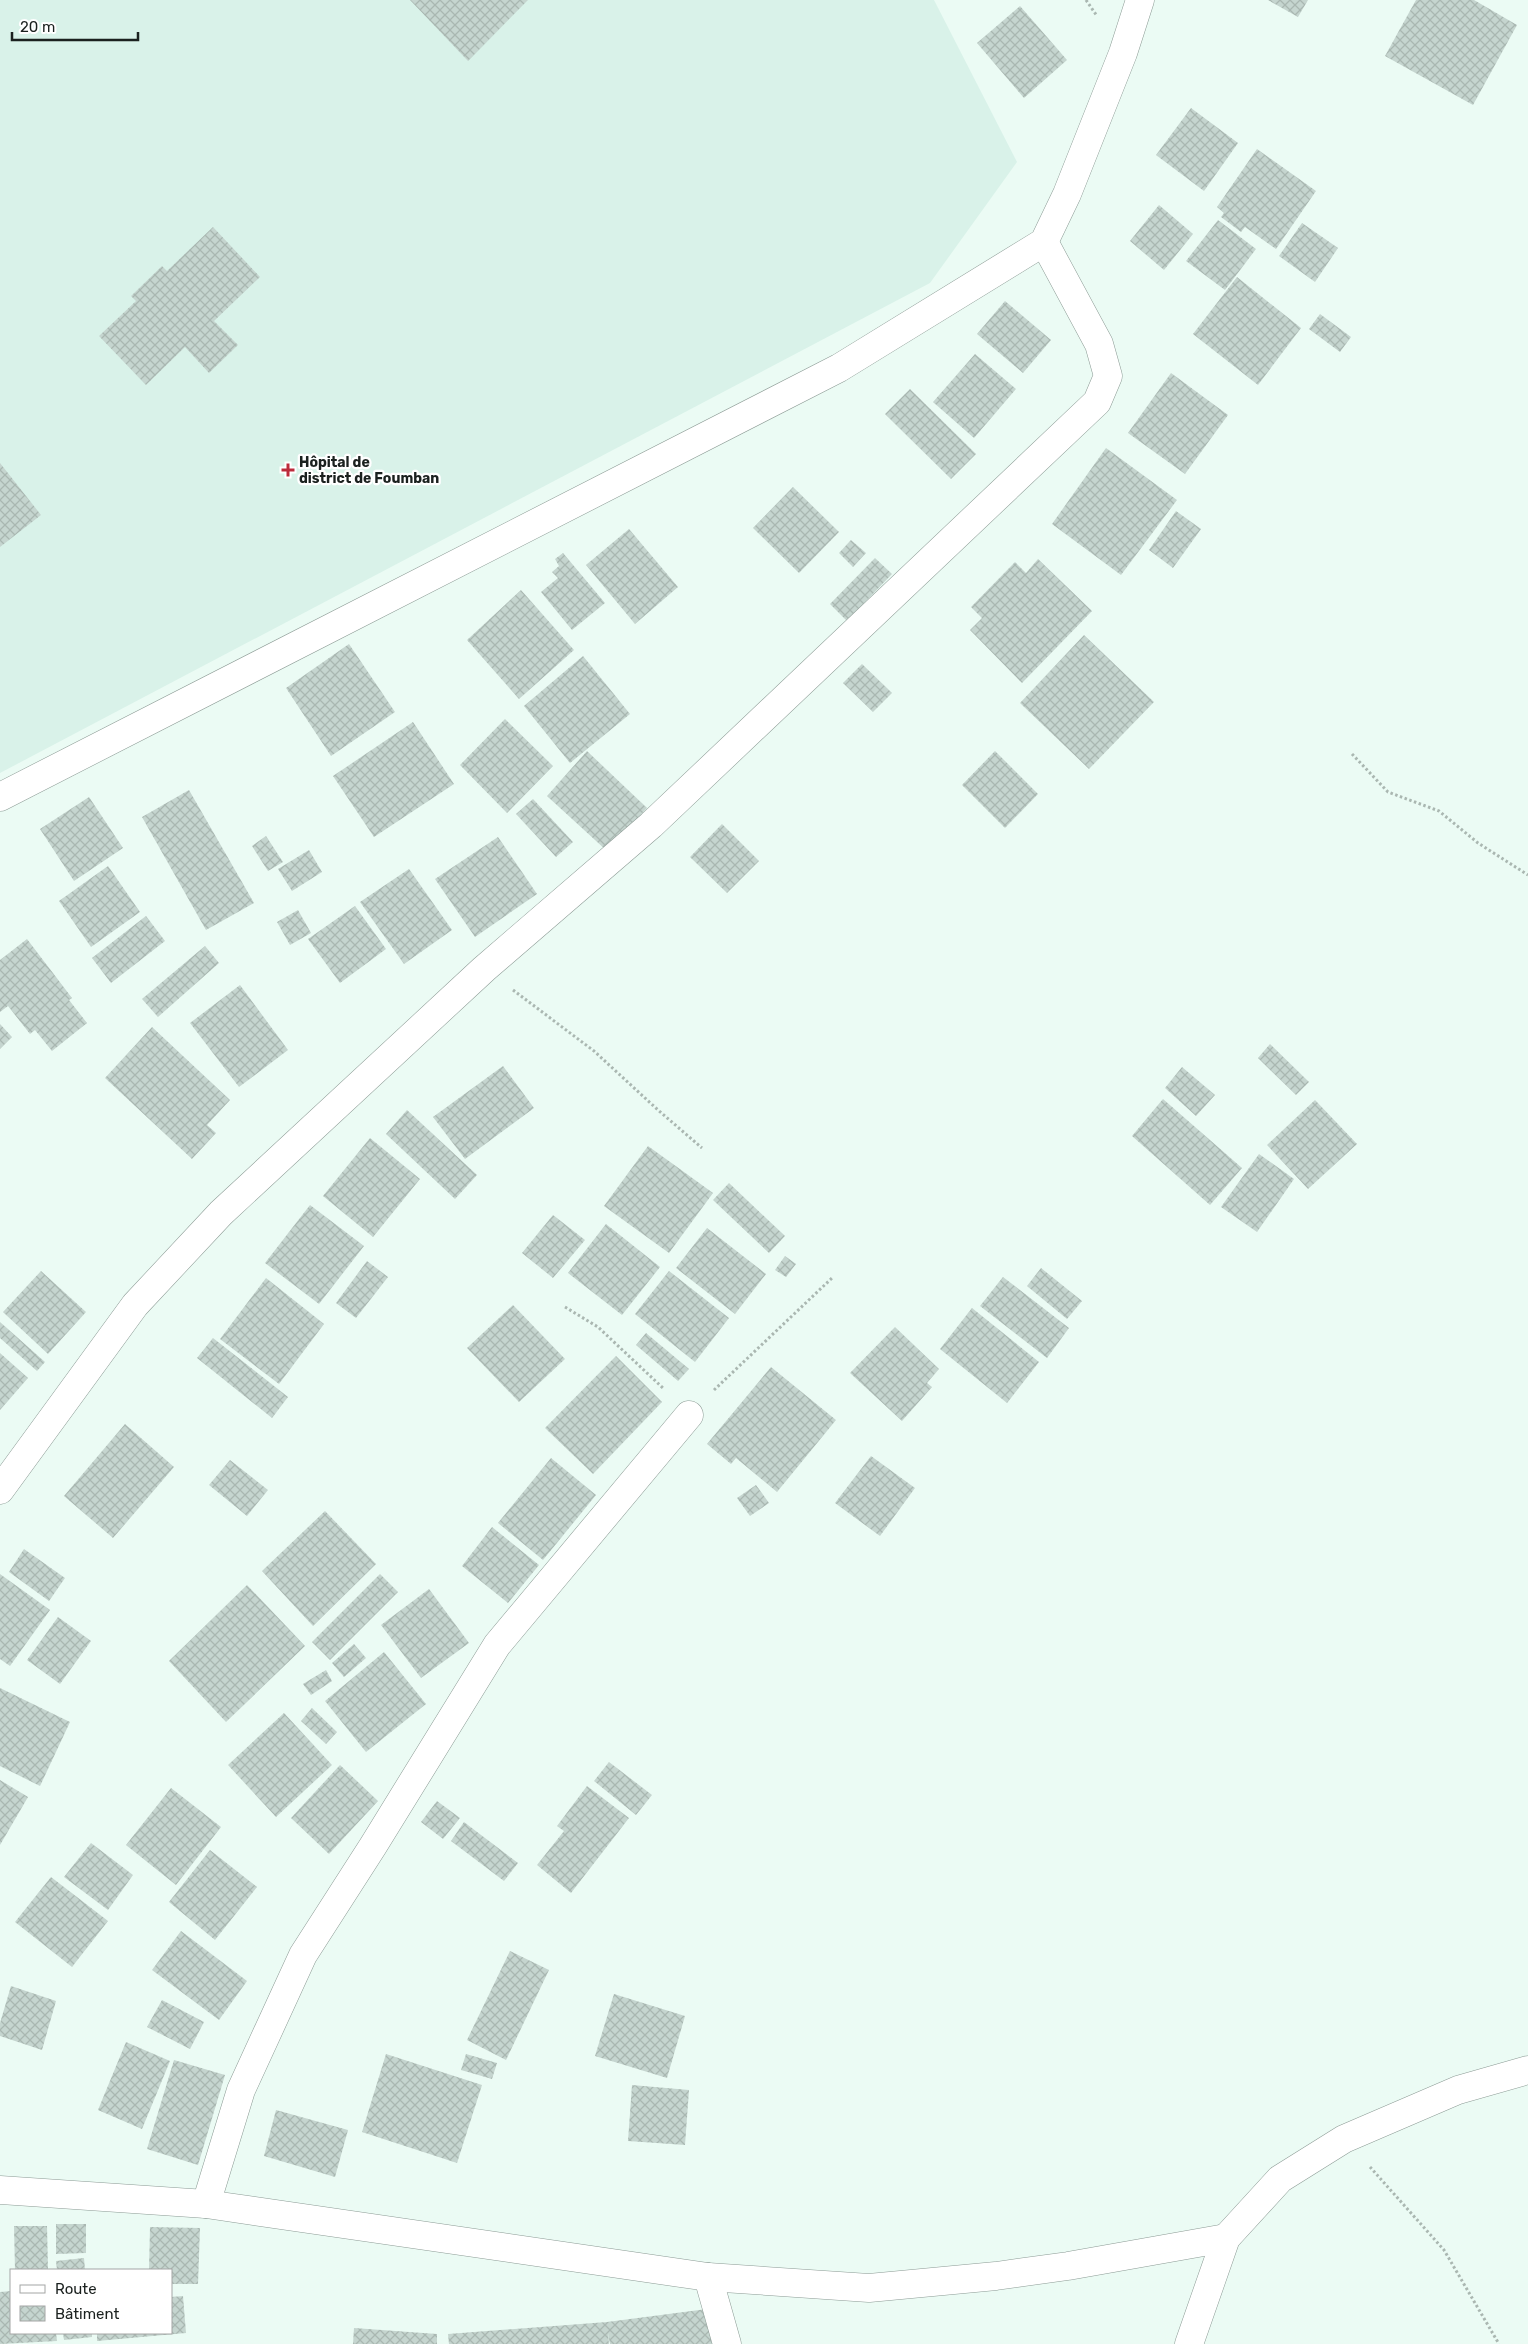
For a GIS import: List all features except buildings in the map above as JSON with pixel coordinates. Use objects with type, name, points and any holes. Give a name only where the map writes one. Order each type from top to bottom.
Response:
[{"type":"street","points":[[0,797],[839,368],[1044,242],[1067,194],[1123,53],[1140,0]]},
{"type":"street","points":[[0,1490],[141,1298],[221,1213],[484,969],[651,825],[1097,402],[1108,376],[1099,344],[1044,242]]},
{"type":"street","points":[[206,2204],[241,2090],[303,1955],[373,1846],[497,1645],[689,1415]]},
{"type":"street","points":[[1189,2344],[1226,2238],[1280,2178],[1344,2138],[1458,2090],[1528,2070]]},
{"type":"street","points":[[0,2190],[206,2204],[708,2277],[869,2288],[996,2276],[1068,2266],[1226,2238]]},
{"type":"street","points":[[708,2277],[727,2344]]},
{"type":"path","points":[[1352,754],[1388,792],[1439,811],[1478,843],[1528,875]]},
{"type":"path","points":[[484,969],[594,1051],[702,1148]]},
{"type":"path","points":[[564,1308],[598,1327],[689,1415],[832,1278]]},
{"type":"path","points":[[1344,2138],[1444,2250],[1499,2344]]},
{"type":"shaded area","name":"Hôpital de district de Foumban","points":[[0,0],[934,0],[1017,162],[930,283],[0,773]]},
{"type":"place","name":"Hôpital de district de Foumban","points":[[288,470]]}]
